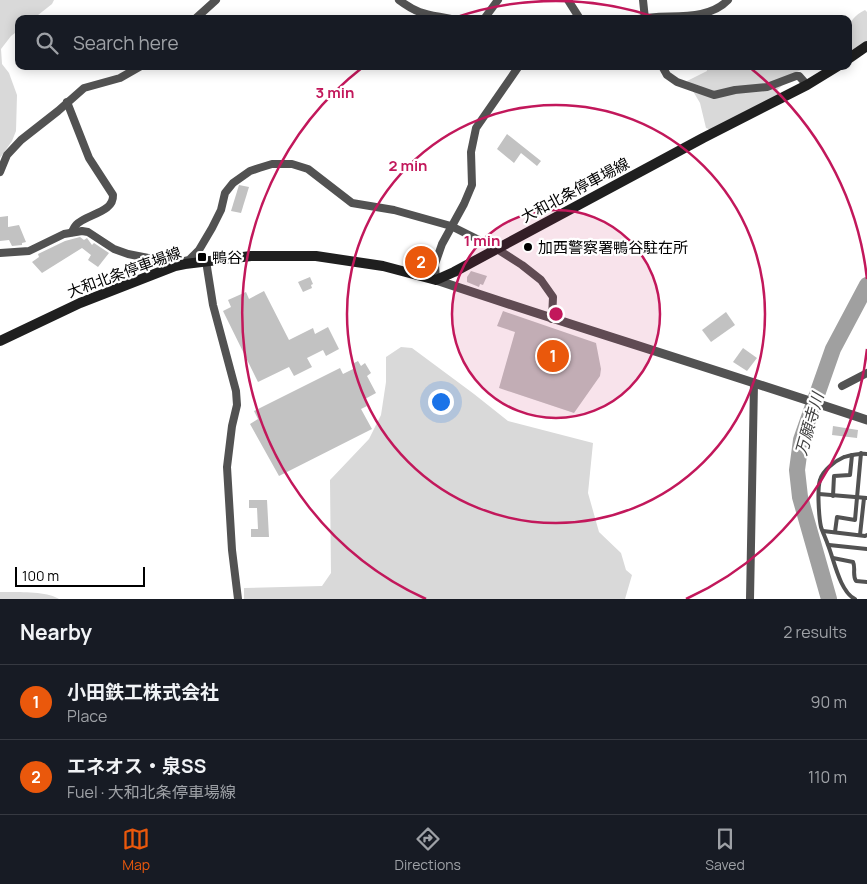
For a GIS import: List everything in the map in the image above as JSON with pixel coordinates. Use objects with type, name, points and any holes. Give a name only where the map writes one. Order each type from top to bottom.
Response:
[{"type":"main road","points":[[852,56],[867,46]]},
{"type":"main road","name":"大和北条停車場線","points":[[0,341],[80,303],[180,265],[206,261],[251,256],[316,256],[383,266],[436,280],[831,70]]},
{"type":"street","points":[[199,15],[216,0]]},
{"type":"street","points":[[399,0],[412,10],[433,15]]},
{"type":"street","points":[[487,15],[498,0]]},
{"type":"street","points":[[568,0],[577,15]]},
{"type":"street","points":[[643,0],[643,15]]},
{"type":"street","points":[[695,15],[709,11],[728,0]]},
{"type":"street","points":[[0,172],[7,155],[21,140],[84,88],[120,78],[134,70]]},
{"type":"street","points":[[516,70],[476,128],[471,152],[472,185],[442,244],[435,264],[436,280],[552,319],[795,395],[867,420]]},
{"type":"street","points":[[664,70],[667,75],[677,82],[714,96],[735,90],[762,89],[796,76],[807,84]]},
{"type":"street","points":[[67,102],[89,158],[113,195],[113,199],[108,207],[76,225],[72,232]]},
{"type":"street","points":[[0,253],[29,251],[64,234],[82,231],[88,232],[114,249],[128,254],[180,265],[189,260],[199,250],[221,210],[226,193],[233,183],[250,171],[272,164],[292,164],[308,169],[345,198],[357,204],[394,210],[451,226],[497,249],[542,280],[552,297],[552,319]]},
{"type":"street","points":[[206,261],[213,305],[236,391],[237,405],[232,426],[227,467],[232,550],[238,599]]},
{"type":"street","points":[[842,386],[867,373]]},
{"type":"street","points":[[750,599],[754,382]]},
{"type":"lane","points":[[835,532],[837,517],[855,520],[861,453]]},
{"type":"lane","points":[[856,599],[848,593],[842,583],[823,531],[819,514],[820,480],[837,460],[861,453],[867,454]]},
{"type":"lane","points":[[833,496],[834,476],[850,475],[852,455]]},
{"type":"lane","points":[[819,494],[865,498],[865,518],[860,535]]},
{"type":"lane","points":[[823,531],[867,535]]},
{"type":"lane","points":[[829,545],[867,549]]},
{"type":"lane","points":[[833,558],[853,562],[856,582],[867,582]]},
{"type":"shaded area","points":[[0,0],[54,0],[52,4],[38,15],[15,15],[15,33],[1,49],[2,64],[9,73],[17,95],[16,131],[12,141],[0,158]]},
{"type":"shaded area","points":[[865,10],[867,12],[867,42],[852,52],[852,20]]},
{"type":"shaded area","points":[[801,70],[776,91],[778,95],[711,130],[706,128],[700,103],[687,81],[707,71]]},
{"type":"shaded area","points":[[401,347],[412,348],[508,421],[593,443],[588,493],[599,532],[621,553],[626,570],[632,575],[625,599],[244,599],[244,588],[322,586],[331,573],[330,480],[369,439],[381,415],[386,382],[386,357]]},
{"type":"shaded area","points":[[0,592],[39,593],[59,599],[0,599]]},
{"type":"building","points":[[507,134],[541,161],[537,166],[521,153],[514,163],[497,149]]},
{"type":"building","points":[[239,185],[249,187],[241,213],[231,211]]},
{"type":"building","points":[[8,216],[8,227],[19,225],[26,242],[22,243],[22,245],[12,246],[9,240],[0,241],[0,217]]},
{"type":"building","points":[[80,237],[84,240],[87,238],[92,245],[94,243],[109,253],[98,267],[88,260],[91,255],[82,248],[42,273],[32,262],[39,257],[38,254],[65,241]]},
{"type":"building","points":[[471,271],[487,276],[483,285],[480,284],[479,287],[467,282],[467,277]]},
{"type":"building","points":[[310,277],[313,284],[311,285],[312,288],[303,292],[298,282]]},
{"type":"building","points":[[264,291],[289,340],[313,328],[315,334],[328,327],[339,349],[326,356],[323,350],[307,358],[312,367],[294,376],[289,367],[258,382],[223,311],[231,307],[228,300],[246,292],[249,299]]},
{"type":"building","points":[[503,311],[596,343],[601,369],[600,376],[574,413],[499,388],[515,332],[497,326]]},
{"type":"building","points":[[726,312],[735,325],[711,342],[702,330]]},
{"type":"building","points":[[743,348],[757,358],[747,371],[733,362]]},
{"type":"building","points":[[358,361],[361,366],[365,363],[371,373],[367,376],[376,393],[365,399],[367,406],[361,409],[372,429],[279,476],[250,424],[258,419],[254,411],[340,368],[343,374],[355,368],[352,364]]},
{"type":"building","points":[[833,426],[858,430],[857,438],[832,435]]},
{"type":"building","points":[[249,500],[267,500],[269,537],[251,537],[251,529],[258,529],[257,508],[249,508]]},
{"type":"waterway","name":"万願寺川","points":[[829,599],[800,497],[797,470],[801,440],[833,349],[867,285]]},
{"type":"place","name":"加西警察署鴨谷駐在所","points":[[528,247]]},
{"type":"place","name":"鴨谷","points":[[202,257]]},
{"type":"place","name":"エネオス・泉SS","points":[[421,262]]},
{"type":"place","name":"小田鉄工株式会社","points":[[553,356]]}]
